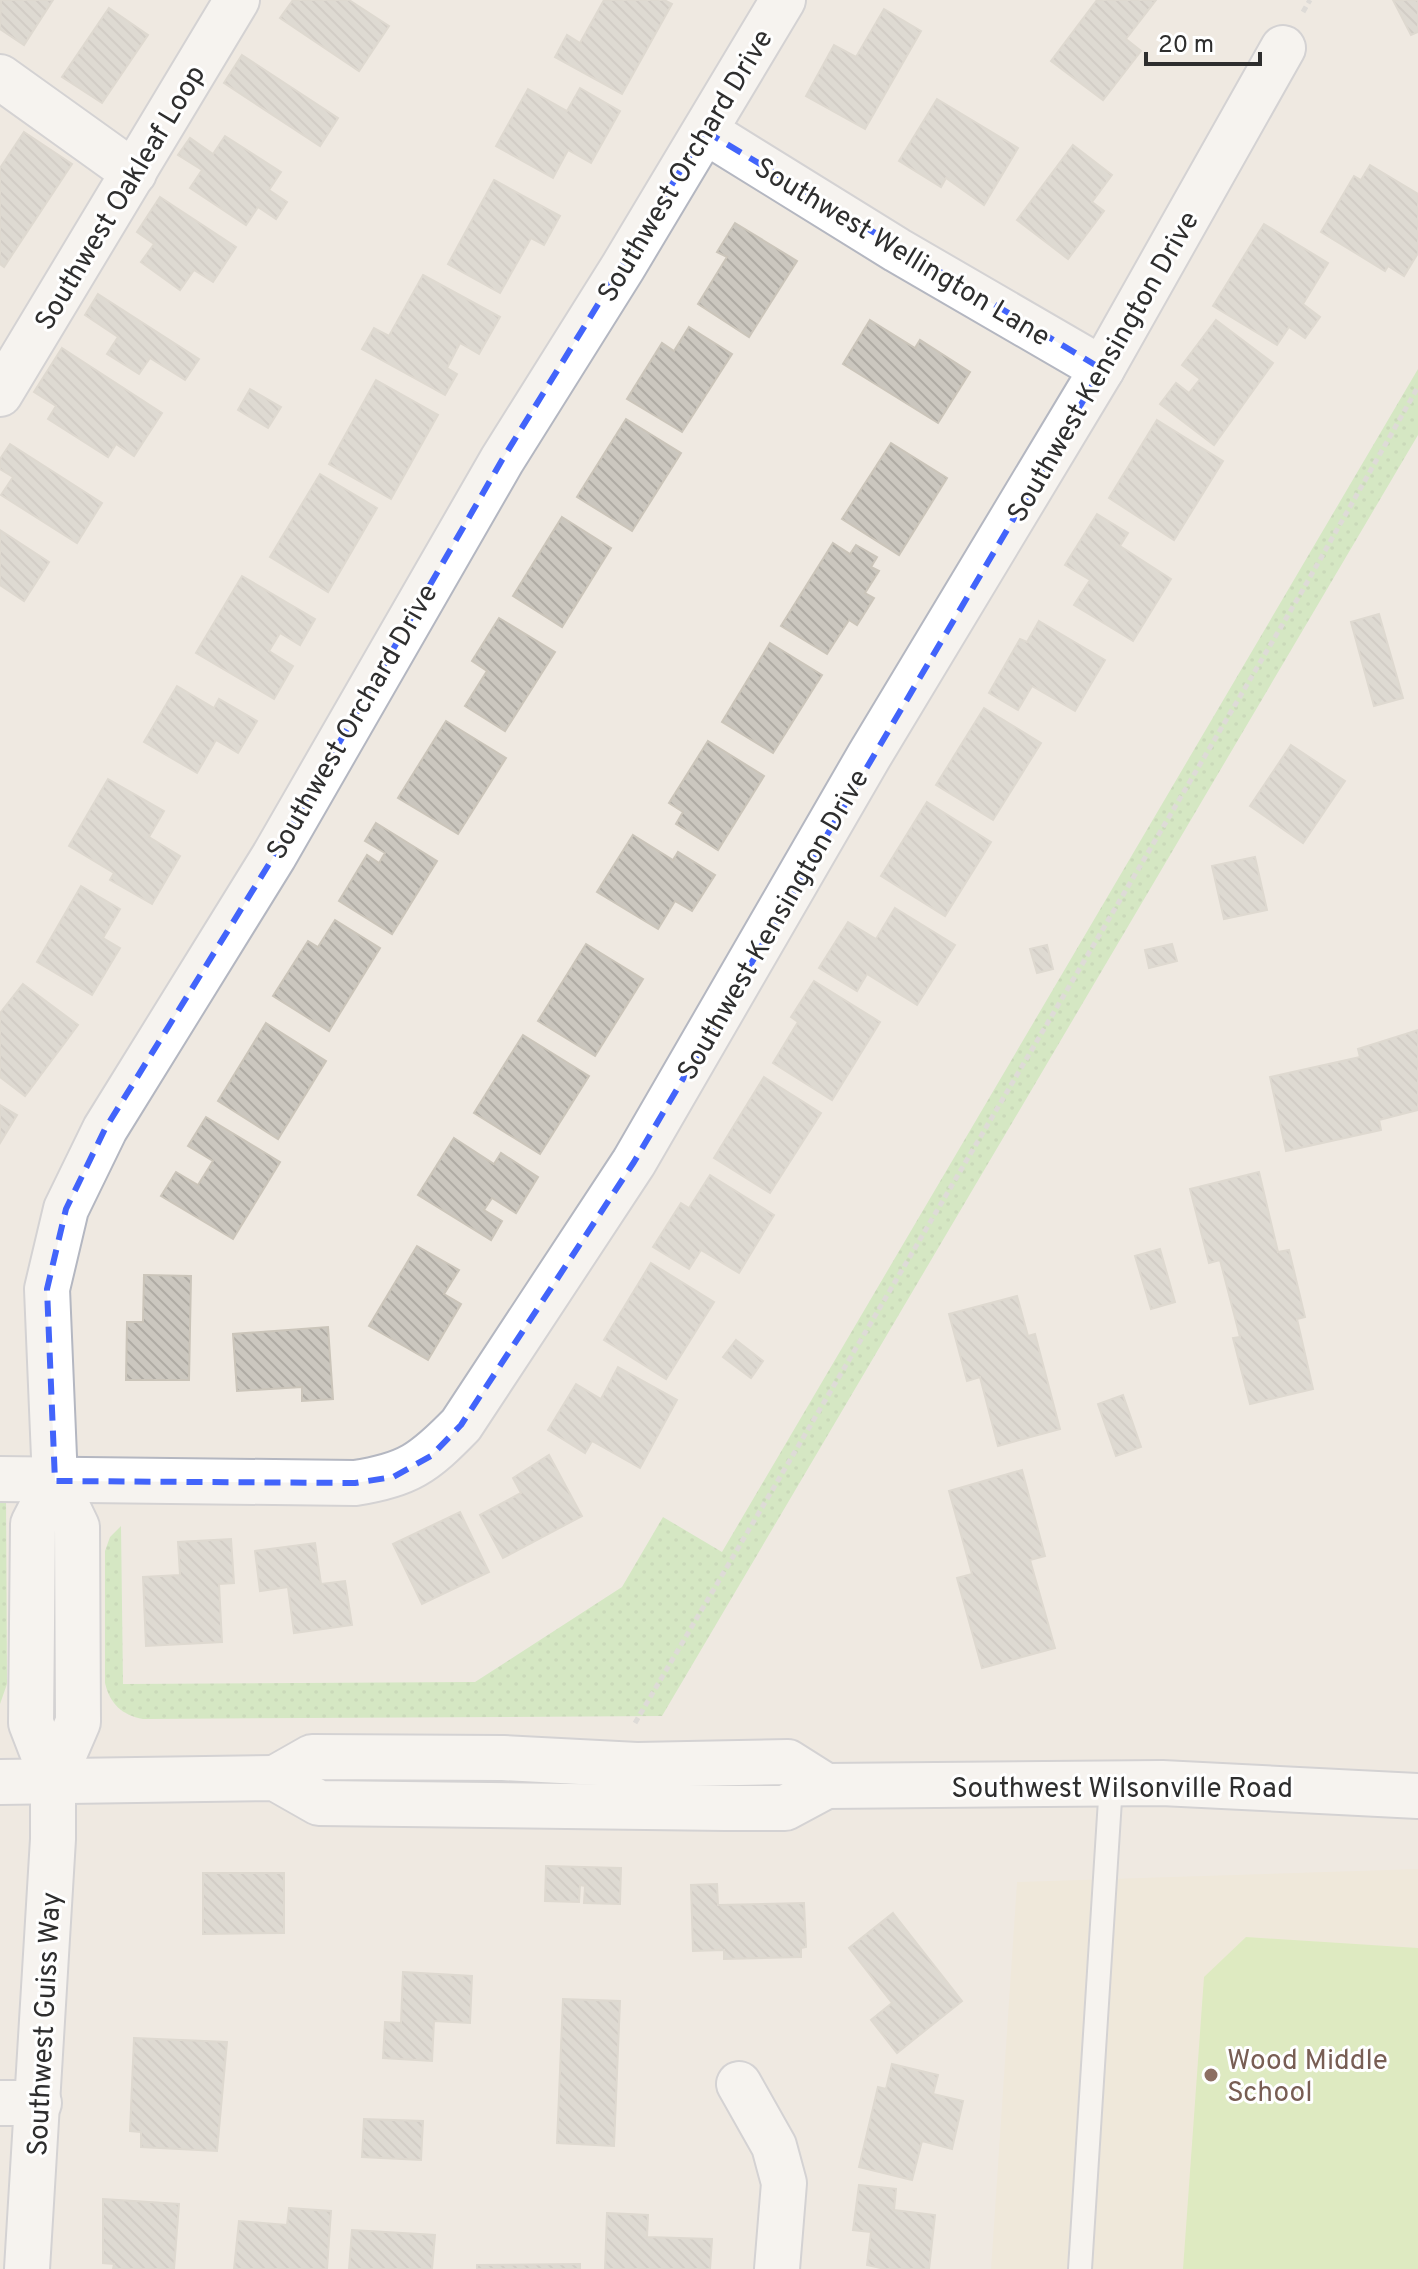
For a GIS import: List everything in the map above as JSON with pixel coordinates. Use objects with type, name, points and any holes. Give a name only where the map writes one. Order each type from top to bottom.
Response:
[{"type":"street","name":"Southwest Oakleaf Loop","points":[[0,394],[237,0]]},
{"type":"street","name":"Southwest Orchard Drive","points":[[53,1780],[31,1723],[33,1524],[55,1481],[47,1289],[66,1209],[105,1129],[274,856],[502,460],[783,0]]},
{"type":"street","name":"Southwest Kensington Drive","points":[[0,1479],[355,1483],[393,1477],[431,1456],[461,1425],[634,1162],[869,756],[1102,369],[1283,48]]},
{"type":"street","points":[[0,77],[134,173]]},
{"type":"street","name":"Southwest Wellington Lane","points":[[705,131],[897,250],[1102,369]]},
{"type":"street","name":"Southwest Wilsonville Road","points":[[0,1782],[275,1778],[312,1757],[503,1758],[637,1765],[788,1762],[826,1786],[1111,1784],[1302,1788],[1418,1796]]},
{"type":"street","name":"Southwest Guiss Way","points":[[27,2269],[20,2103],[53,1780]]},
{"type":"street","points":[[739,2084],[774,2146],[784,2183],[777,2269]]},
{"type":"lane","points":[[1080,2269],[1111,1784]]},
{"type":"path","points":[[632,1727],[1301,593],[1418,387]]},
{"type":"highlighted area","points":[[705,131],[1102,369],[634,1162],[461,1425],[431,1456],[393,1477],[355,1483],[55,1481],[47,1289],[66,1209],[105,1129],[274,856],[502,460]]},
{"type":"shaded area","name":"Wood Middle School","points":[[1418,1869],[1418,2269],[991,2269],[1017,1882]]},
{"type":"green space","points":[[1418,369],[1418,435],[662,1716],[143,1719],[129,1715],[118,1707],[105,1683],[105,1551],[110,1537],[121,1526],[123,1684],[475,1682],[622,1587],[663,1517],[722,1552]]},
{"type":"green space","points":[[0,1488],[6,1488],[7,1684],[0,1704]]},
{"type":"green space","points":[[1246,1937],[1418,1948],[1418,2269],[1183,2269],[1204,1977]]},
{"type":"building","points":[[1,0],[53,0],[24,45],[0,29]]},
{"type":"building","points":[[293,0],[349,0],[389,26],[359,71],[280,18]]},
{"type":"building","points":[[604,0],[664,0],[672,4],[622,94],[555,57],[567,35],[580,43]]},
{"type":"building","points":[[1097,0],[1156,0],[1126,39],[1141,51],[1103,100],[1051,61]]},
{"type":"building","points":[[1393,0],[1418,0],[1418,32],[1411,35]]},
{"type":"building","points":[[109,8],[148,35],[102,103],[62,77]]},
{"type":"building","points":[[884,9],[921,31],[865,129],[806,96],[834,45],[856,57]]},
{"type":"building","points":[[242,55],[338,118],[320,146],[224,83]]},
{"type":"building","points":[[580,88],[620,111],[591,163],[568,150],[553,178],[496,146],[528,89],[567,111]]},
{"type":"building","points":[[937,99],[1018,148],[984,205],[946,178],[941,187],[899,161]]},
{"type":"building","points":[[24,132],[72,164],[4,267],[0,264],[0,168]]},
{"type":"building","points":[[225,136],[281,172],[269,190],[287,202],[276,219],[258,207],[246,225],[190,188],[202,170],[178,155],[190,138],[213,154]]},
{"type":"building","points":[[1073,145],[1112,175],[1092,202],[1104,211],[1068,259],[1017,220]]},
{"type":"building","points":[[1370,165],[1418,194],[1418,253],[1404,276],[1388,266],[1385,271],[1321,232],[1354,176],[1361,180]]},
{"type":"building","points":[[494,180],[560,216],[544,245],[531,238],[500,293],[448,264]]},
{"type":"building","points":[[160,197],[236,247],[213,282],[194,270],[180,290],[141,262],[154,244],[137,232]]},
{"type":"building","points":[[735,223],[797,261],[749,337],[698,304],[727,257],[717,252]]},
{"type":"building","points":[[1264,224],[1328,263],[1303,304],[1320,317],[1305,338],[1289,327],[1277,345],[1213,306]]},
{"type":"building","points":[[423,275],[500,317],[479,354],[460,343],[447,368],[457,374],[445,395],[362,349],[374,328],[389,336]]},
{"type":"building","points":[[98,294],[199,359],[185,380],[150,358],[139,374],[107,354],[118,337],[85,315]]},
{"type":"building","points":[[870,320],[915,348],[920,340],[970,372],[938,423],[843,364]]},
{"type":"building","points":[[1216,320],[1273,363],[1214,445],[1160,404],[1176,383],[1189,393],[1200,379],[1182,365]]},
{"type":"building","points":[[689,327],[732,354],[682,432],[627,399],[662,343],[674,351]]},
{"type":"building","points":[[62,348],[162,413],[134,456],[116,444],[108,457],[48,419],[56,406],[34,392]]},
{"type":"building","points":[[376,380],[438,415],[391,499],[329,464]]},
{"type":"building","points":[[250,389],[281,407],[268,428],[238,410]]},
{"type":"building","points":[[626,419],[681,453],[632,531],[577,497]]},
{"type":"building","points":[[1157,420],[1223,461],[1174,540],[1109,498]]},
{"type":"building","points":[[891,443],[947,478],[899,555],[842,519]]},
{"type":"building","points":[[10,444],[102,503],[77,543],[1,495],[13,477],[0,469],[0,459]]},
{"type":"building","points":[[320,474],[377,508],[328,592],[270,557]]},
{"type":"building","points":[[1097,514],[1128,533],[1120,546],[1171,579],[1133,641],[1074,605],[1090,580],[1065,565]]},
{"type":"building","points":[[562,517],[611,548],[562,627],[513,596]]},
{"type":"building","points":[[0,530],[49,562],[24,601],[0,585]]},
{"type":"building","points":[[833,543],[850,554],[856,545],[877,557],[871,567],[879,571],[865,593],[874,598],[857,625],[849,620],[827,654],[781,626]]},
{"type":"building","points":[[242,576],[315,619],[300,645],[280,633],[269,651],[293,666],[274,699],[196,653]]},
{"type":"building","points":[[1379,614],[1403,698],[1374,706],[1351,622]]},
{"type":"building","points":[[499,618],[555,652],[505,731],[465,706],[487,671],[472,661]]},
{"type":"building","points":[[1039,621],[1105,660],[1075,711],[1032,686],[1018,710],[989,693],[1020,639],[1027,642]]},
{"type":"building","points":[[770,643],[822,675],[773,753],[722,722]]},
{"type":"building","points":[[177,686],[214,708],[219,699],[257,721],[238,753],[216,740],[197,773],[144,742]]},
{"type":"building","points":[[984,708],[1041,743],[993,820],[936,785]]},
{"type":"building","points":[[446,721],[506,758],[458,834],[398,798]]},
{"type":"building","points":[[708,741],[764,776],[718,850],[676,824],[683,812],[669,803]]},
{"type":"building","points":[[1291,745],[1345,781],[1303,843],[1250,806]]},
{"type":"building","points":[[108,779],[164,811],[149,837],[180,856],[152,904],[110,880],[114,873],[69,846]]},
{"type":"building","points":[[927,802],[991,842],[945,916],[881,876]]},
{"type":"building","points":[[376,823],[437,861],[392,934],[339,901],[367,855],[379,863],[385,853],[365,841]]},
{"type":"building","points":[[633,835],[673,860],[678,852],[715,875],[692,911],[675,901],[658,929],[597,892]]},
{"type":"building","points":[[1255,857],[1267,910],[1224,919],[1212,866]]},
{"type":"building","points":[[81,886],[120,909],[103,938],[120,948],[92,995],[37,962]]},
{"type":"building","points":[[895,908],[955,945],[917,1005],[867,974],[857,991],[819,968],[848,922],[876,939]]},
{"type":"building","points":[[335,920],[380,948],[329,1031],[273,996],[308,941],[318,947]]},
{"type":"building","points":[[586,944],[643,979],[595,1056],[538,1021]]},
{"type":"building","points":[[1172,944],[1177,961],[1149,968],[1145,950]]},
{"type":"building","points":[[1047,945],[1053,969],[1037,973],[1030,949]]},
{"type":"building","points":[[814,981],[880,1022],[832,1100],[773,1063],[798,1022],[791,1017]]},
{"type":"building","points":[[23,984],[78,1025],[25,1096],[0,1077],[0,1013]]},
{"type":"building","points":[[266,1023],[326,1061],[278,1139],[218,1101]]},
{"type":"building","points":[[1418,1030],[1418,1110],[1379,1120],[1381,1130],[1286,1151],[1270,1077],[1360,1057],[1358,1049]]},
{"type":"building","points":[[523,1035],[589,1076],[540,1154],[474,1113]]},
{"type":"building","points":[[764,1077],[821,1113],[770,1193],[714,1158]]},
{"type":"building","points":[[0,1105],[17,1115],[0,1143]]},
{"type":"building","points":[[206,1117],[280,1162],[233,1239],[161,1196],[176,1172],[198,1185],[213,1161],[188,1146]]},
{"type":"building","points":[[454,1138],[494,1164],[501,1153],[538,1177],[516,1213],[492,1198],[484,1210],[502,1221],[491,1240],[418,1195]]},
{"type":"building","points":[[1259,1172],[1278,1252],[1289,1250],[1305,1317],[1297,1319],[1313,1389],[1250,1404],[1233,1338],[1240,1337],[1220,1260],[1209,1263],[1190,1189]]},
{"type":"building","points":[[710,1175],[774,1215],[739,1273],[701,1250],[689,1269],[653,1247],[681,1203],[689,1208]]},
{"type":"building","points":[[417,1246],[459,1270],[444,1294],[461,1304],[428,1360],[369,1326]]},
{"type":"building","points":[[1160,1249],[1175,1302],[1151,1309],[1135,1256]]},
{"type":"building","points":[[651,1263],[714,1302],[666,1379],[604,1340]]},
{"type":"building","points":[[144,1275],[191,1276],[189,1380],[126,1380],[127,1322],[143,1322]]},
{"type":"building","points":[[1017,1296],[1028,1336],[1035,1334],[1060,1429],[998,1446],[980,1377],[967,1381],[949,1314]]},
{"type":"building","points":[[328,1327],[333,1399],[302,1401],[302,1387],[237,1391],[233,1334]]},
{"type":"building","points":[[736,1340],[763,1361],[751,1378],[723,1357]]},
{"type":"building","points":[[618,1367],[677,1400],[640,1468],[592,1441],[585,1453],[548,1430],[576,1384],[601,1399]]},
{"type":"building","points":[[1123,1395],[1141,1447],[1116,1456],[1098,1404]]},
{"type":"building","points":[[549,1455],[582,1516],[503,1558],[480,1515],[521,1493],[513,1478]]},
{"type":"building","points":[[1022,1470],[1045,1556],[1030,1560],[1055,1648],[982,1668],[957,1578],[972,1574],[949,1491]]},
{"type":"building","points":[[460,1512],[489,1572],[422,1604],[393,1544]]},
{"type":"building","points":[[231,1539],[234,1583],[219,1584],[222,1642],[146,1646],[143,1577],[180,1575],[178,1542]]},
{"type":"building","points":[[315,1543],[321,1584],[345,1581],[352,1625],[294,1633],[288,1587],[260,1591],[255,1551]]},
{"type":"building","points":[[546,1866],[621,1868],[620,1904],[584,1903],[585,1886],[580,1885],[579,1902],[545,1901]]},
{"type":"building","points":[[203,1873],[284,1873],[284,1933],[203,1934]]},
{"type":"building","points":[[717,1884],[718,1905],[804,1903],[806,1947],[801,1948],[801,1957],[724,1959],[724,1950],[693,1951],[691,1885]]},
{"type":"building","points":[[893,1913],[962,2001],[897,2053],[871,2020],[892,2003],[849,1948]]},
{"type":"building","points":[[403,1972],[472,1976],[470,2023],[434,2021],[432,2061],[383,2058],[385,2022],[401,2023]]},
{"type":"building","points":[[563,1999],[620,2001],[614,2146],[557,2143]]},
{"type":"building","points":[[134,2038],[227,2042],[217,2151],[141,2147],[141,2132],[130,2131]]},
{"type":"building","points":[[892,2064],[938,2075],[933,2094],[963,2101],[952,2149],[922,2141],[912,2180],[859,2167],[878,2087],[886,2089]]},
{"type":"building","points":[[364,2119],[423,2121],[421,2160],[362,2157]]},
{"type":"building","points":[[859,2185],[896,2189],[894,2210],[935,2215],[929,2269],[885,2269],[867,2265],[871,2232],[853,2230]]},
{"type":"building","points":[[103,2199],[179,2204],[174,2269],[113,2269],[114,2264],[103,2263]]},
{"type":"building","points":[[289,2208],[331,2211],[327,2269],[234,2269],[239,2221],[287,2225]]},
{"type":"building","points":[[607,2213],[648,2215],[647,2237],[712,2239],[710,2269],[605,2269]]},
{"type":"building","points":[[352,2230],[435,2235],[432,2269],[349,2269]]},
{"type":"building","points":[[580,2264],[580,2269],[477,2269],[477,2265]]},
{"type":"place","name":"Wood Middle School","points":[[1211,2075]]}]
